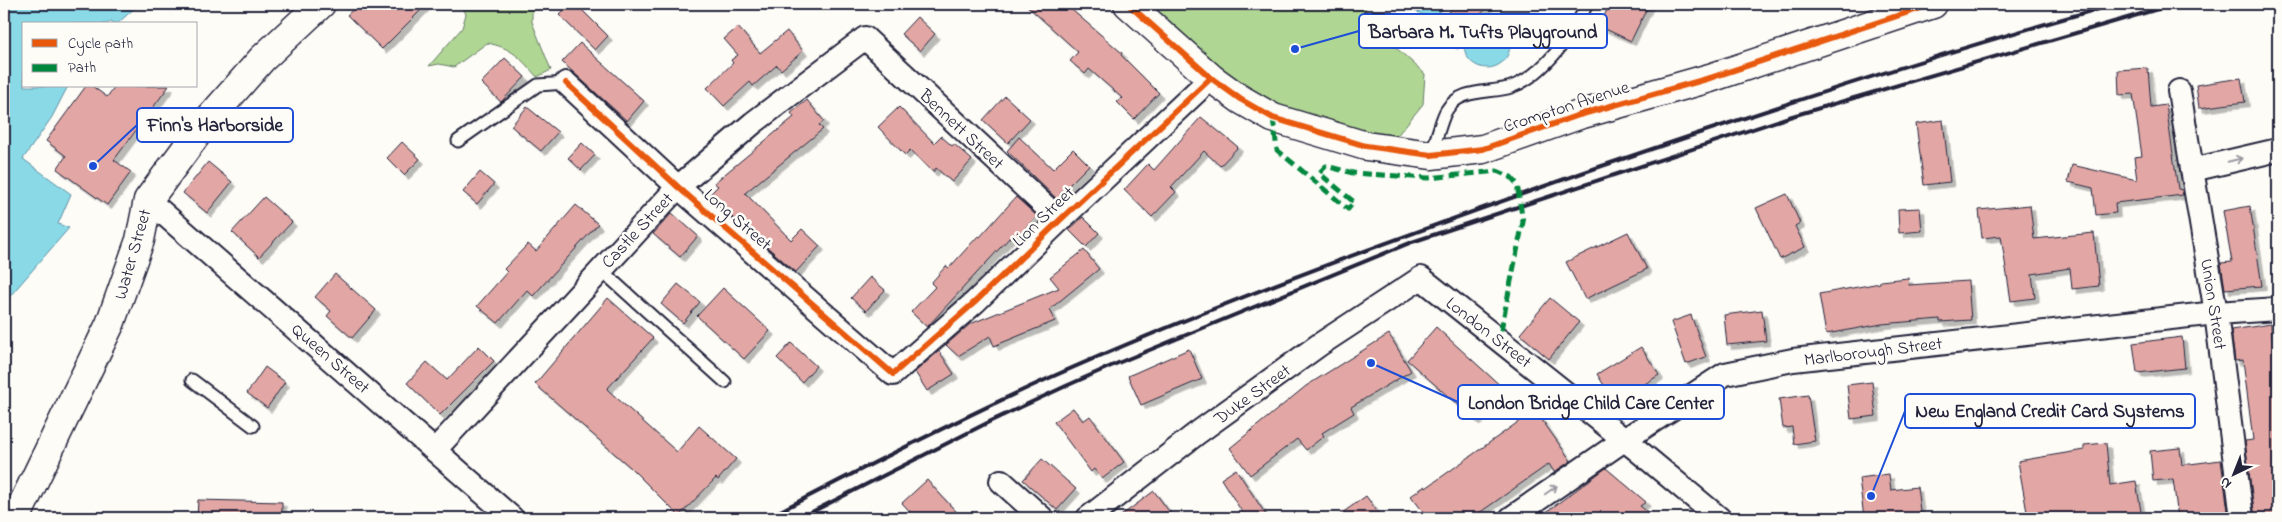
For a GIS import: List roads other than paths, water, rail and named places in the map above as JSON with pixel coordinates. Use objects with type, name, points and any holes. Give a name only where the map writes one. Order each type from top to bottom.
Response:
[{"type":"street","name":"Water Street","points":[[16,518],[110,324],[140,240],[148,200],[202,127],[256,65],[321,4]]},
{"type":"street","points":[[1128,4],[1211,78]]},
{"type":"street","name":"Crompton Avenue","points":[[1211,78],[1240,99],[1273,118],[1366,146],[1431,155],[1483,149],[1579,115],[1710,78],[1933,4]]},
{"type":"street","name":"Castle Street","points":[[435,450],[678,186],[753,122],[864,38]]},
{"type":"street","name":"Bennett Street","points":[[864,38],[1060,220]]},
{"type":"street","name":"Lion Street","points":[[893,374],[975,302],[1211,78]]},
{"type":"street","name":"Long Street","points":[[566,83],[678,186],[893,374]]},
{"type":"street","name":"Union Street","points":[[2179,91],[2216,313],[2242,518]]},
{"type":"street","points":[[2192,170],[2278,150]]},
{"type":"street","name":"Queen Street","points":[[148,200],[512,518]]},
{"type":"street","name":"London Street","points":[[1421,278],[1719,518]]},
{"type":"street","name":"Duke Street","points":[[1088,518],[1196,434],[1311,351],[1421,278]]},
{"type":"street","name":"Marlborough Street","points":[[1511,518],[1624,440],[1725,374],[1792,360],[2216,313],[2278,309]]},
{"type":"street","points":[[1001,481],[1042,518]]},
{"type":"lane","points":[[1431,155],[1446,111],[1455,102],[1477,91],[1512,86],[1530,77],[1560,48],[1580,19],[1587,4]]},
{"type":"lane","points":[[458,141],[538,85],[566,83]]},
{"type":"lane","points":[[600,270],[724,382]]},
{"type":"lane","points":[[192,380],[253,426]]},
{"type":"water","points":[[4,4],[139,4],[119,22],[22,22],[22,88],[67,88],[52,117],[23,159],[71,194],[58,224],[69,228],[4,303]]},
{"type":"water","points":[[1408,4],[1448,4],[1439,12],[1428,15],[1417,12]]},
{"type":"water","points":[[1482,22],[1492,22],[1506,32],[1510,45],[1506,58],[1500,64],[1492,68],[1482,68],[1468,58],[1464,50],[1464,40],[1474,26]]},
{"type":"railway","points":[[767,518],[1011,395],[1182,321],[1319,268],[1527,192],[1725,124],[1920,61],[2116,4]]},
{"type":"railway","points":[[800,518],[991,421],[1066,386],[1412,242],[1789,117],[2175,4]]},
{"type":"place","name":"Barbara M. Tufts Playground","points":[[1295,49]]},
{"type":"place","name":"Finn's Harborside","points":[[93,166]]},
{"type":"place","name":"London Bridge Child Care Center","points":[[1371,363]]},
{"type":"place","name":"New England Credit Card Systems","points":[[1871,496]]}]
